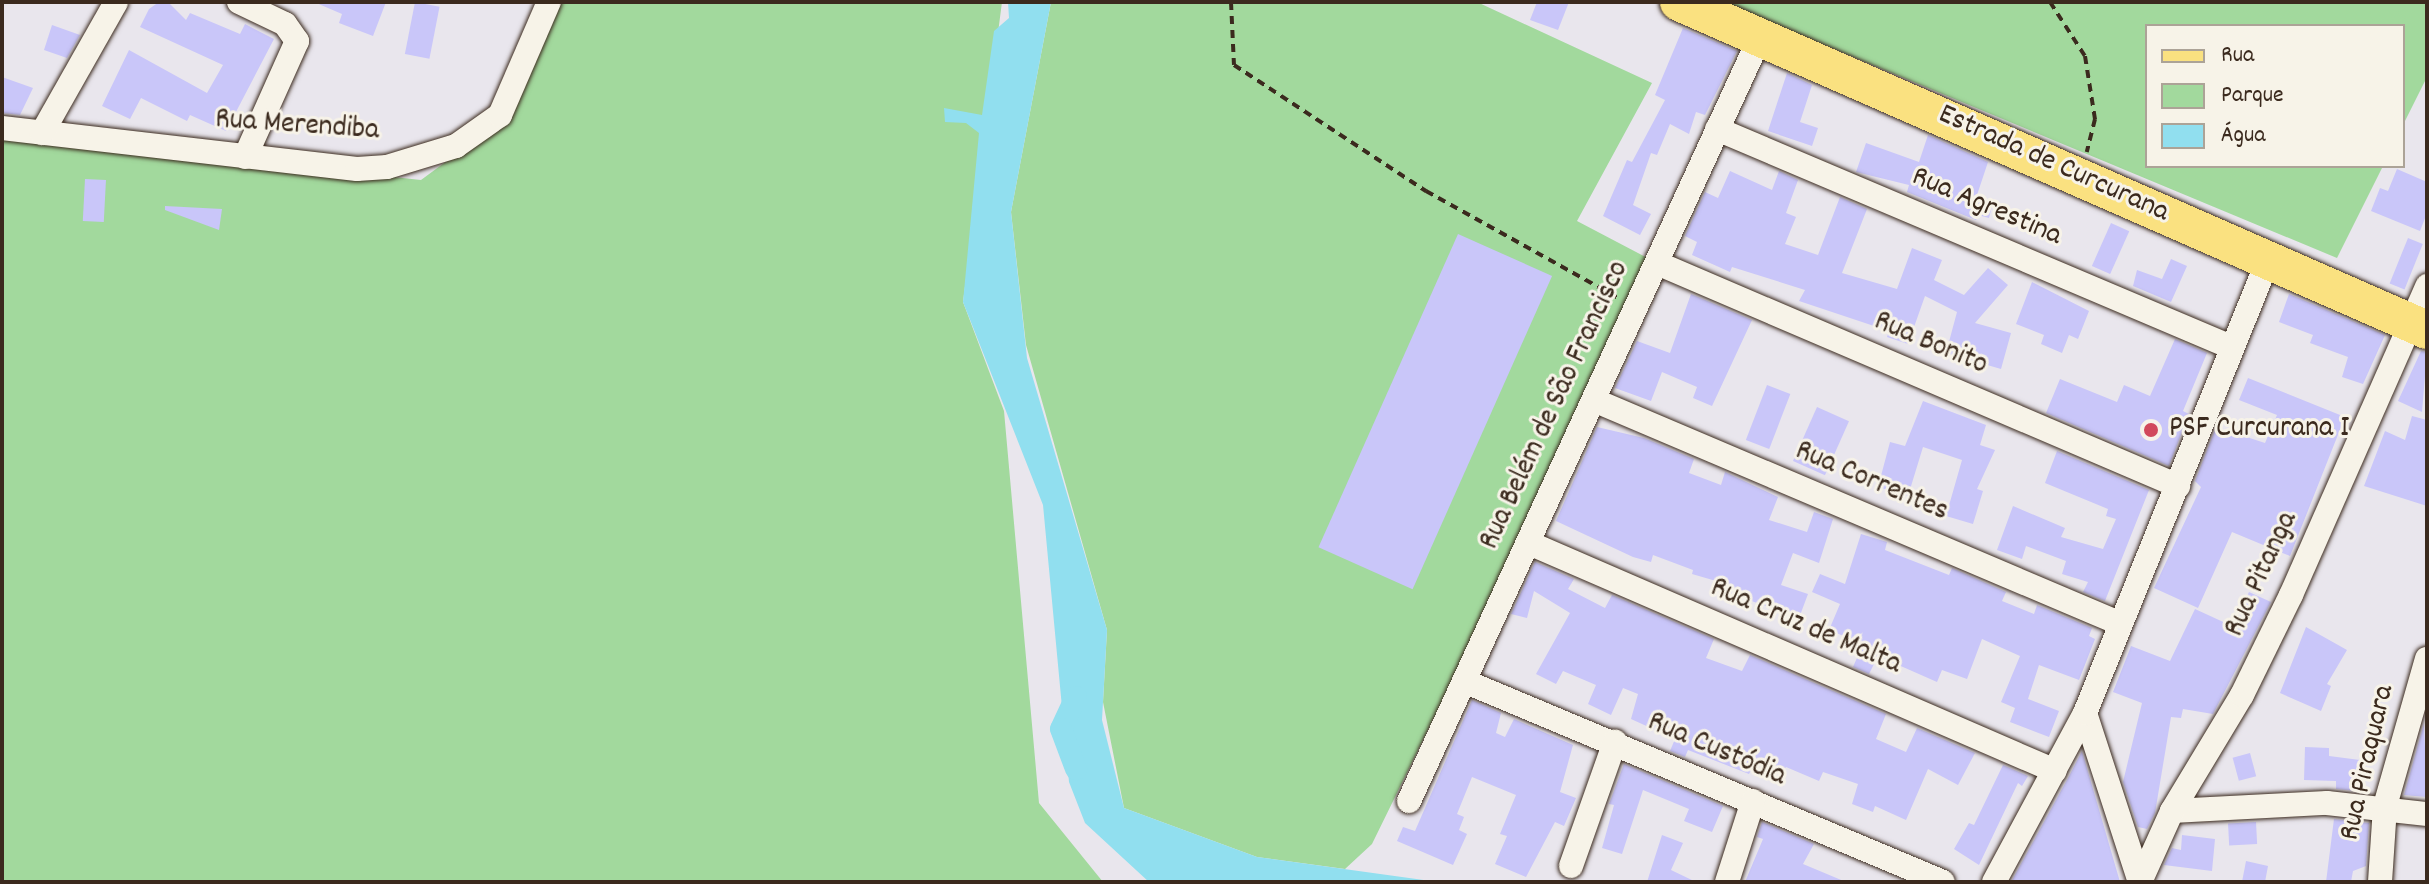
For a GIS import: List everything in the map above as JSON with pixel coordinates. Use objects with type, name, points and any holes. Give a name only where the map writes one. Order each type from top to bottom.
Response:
[{"type":"main road","name":"Estrada de Curcurana","points":[[1679,2],[2419,326]]},
{"type":"street","points":[[42,133],[116,2]]},
{"type":"street","points":[[239,2],[285,24],[297,41],[245,157]]},
{"type":"street","name":"Rua Merendiba","points":[[2,128],[357,169],[387,167],[456,146],[500,115],[549,2]]},
{"type":"street","name":"Rua Belém de São Francisco","points":[[1409,801],[1596,401],[1760,37]]},
{"type":"street","name":"Rua Agrestina","points":[[1717,129],[2231,347]]},
{"type":"street","points":[[1998,878],[2085,713],[2268,259]]},
{"type":"street","name":"Rua Bonito","points":[[1657,263],[2178,486]]},
{"type":"street","name":"Rua Pitanga","points":[[2140,882],[2172,811],[2242,695],[2419,326],[2427,286]]},
{"type":"street","name":"Rua Correntes","points":[[1596,401],[2121,624]]},
{"type":"street","name":"Rua Cruz de Malta","points":[[1529,543],[2055,771]]},
{"type":"street","name":"Rua Piraquara","points":[[2380,882],[2385,806],[2427,659]]},
{"type":"street","name":"Rua Custódia","points":[[1464,681],[1943,882]]},
{"type":"street","points":[[2085,713],[2140,882]]},
{"type":"street","points":[[1571,866],[1615,742]]},
{"type":"street","points":[[1727,882],[1753,801]]},
{"type":"street","points":[[2172,811],[2303,804],[2385,806],[2427,814]]},
{"type":"path","points":[[1231,2],[1234,65],[1426,191],[1636,308]]},
{"type":"path","points":[[2050,2],[2085,56],[2095,119],[2081,177]]},
{"type":"green space","points":[[552,2],[1002,2],[963,302],[1004,411],[1039,803],[1103,882],[2,882],[2,135],[421,180],[508,116]]},
{"type":"green space","points":[[1051,2],[1477,2],[1652,83],[1577,221],[1657,263],[1372,844],[1345,869],[1257,857],[1124,808],[1103,702],[1107,630],[1026,345],[1011,212]]},
{"type":"green space","points":[[1721,2],[2427,2],[2427,77],[2405,121],[2405,24],[2145,24],[2145,168],[2382,168],[2337,258]]},
{"type":"water","points":[[1008,2],[1051,2],[1011,212],[1027,358],[1107,630],[1102,720],[1124,808],[1257,857],[1438,882],[1149,882],[1085,823],[1069,782],[1043,505],[963,302],[979,133],[966,123],[945,122],[944,108],[982,115],[994,31],[1009,18]]},
{"type":"building","points":[[159,2],[168,2],[186,20],[190,13],[240,34],[245,24],[274,39],[226,131],[190,115],[187,121],[141,98],[130,119],[102,106],[129,50],[207,93],[223,65],[140,27],[149,9]]},
{"type":"building","points":[[314,2],[386,2],[373,36],[339,23],[342,14]]},
{"type":"building","points":[[415,2],[440,7],[429,59],[405,54]]},
{"type":"building","points":[[1537,2],[1569,2],[1558,30],[1530,20]]},
{"type":"building","points":[[52,25],[80,35],[67,58],[44,50]]},
{"type":"building","points":[[1683,28],[1737,51],[1705,115],[1696,112],[1689,134],[1670,124],[1657,155],[1651,153],[1633,205],[1651,214],[1640,235],[1603,216],[1627,160],[1632,162],[1665,100],[1655,95]]},
{"type":"building","points":[[1787,73],[1812,85],[1800,122],[1818,128],[1812,146],[1768,131]]},
{"type":"building","points":[[2,77],[33,88],[20,115],[2,113]]},
{"type":"building","points":[[1928,135],[1988,162],[1976,198],[1993,202],[1989,218],[1978,215],[1976,220],[1907,192],[1909,185],[1856,172],[1866,143],[1919,162]]},
{"type":"building","points":[[2397,169],[2427,182],[2427,213],[2420,231],[2371,211],[2380,188],[2388,191]]},
{"type":"building","points":[[1730,171],[1772,190],[1779,171],[1798,180],[1786,213],[1796,217],[1785,244],[1818,255],[1840,197],[1867,209],[1842,273],[1897,289],[1912,248],[1942,260],[1934,280],[1964,295],[1988,268],[2008,285],[1975,323],[2011,333],[2001,369],[1946,353],[1957,312],[1925,296],[1908,344],[1887,337],[1889,331],[1799,301],[1805,290],[1732,267],[1730,272],[1692,255],[1697,242],[1685,236],[1705,192],[1718,198]]},
{"type":"building","points":[[85,179],[106,180],[104,222],[83,221]]},
{"type":"building","points":[[165,206],[222,209],[219,230],[165,210]]},
{"type":"building","points":[[2111,223],[2129,231],[2110,274],[2092,266]]},
{"type":"building","points":[[1458,234],[1552,276],[1413,589],[1318,547]]},
{"type":"building","points":[[2408,238],[2423,244],[2404,289],[2390,283]]},
{"type":"building","points":[[2171,259],[2187,266],[2171,302],[2133,286],[2137,270],[2162,279]]},
{"type":"building","points":[[2032,282],[2089,311],[2078,339],[2069,335],[2062,353],[2041,344],[2044,335],[2016,324]]},
{"type":"building","points":[[1691,294],[1752,320],[1712,406],[1693,398],[1697,387],[1662,372],[1651,401],[1615,388],[1637,341],[1670,353]]},
{"type":"building","points":[[2289,294],[2385,335],[2363,384],[2342,377],[2348,357],[2310,343],[2313,335],[2279,322]]},
{"type":"building","points":[[2175,339],[2207,353],[2183,411],[2189,414],[2169,466],[2046,413],[2060,379],[2117,402],[2124,385],[2150,396]]},
{"type":"building","points":[[2421,351],[2427,352],[2422,412],[2398,401]]},
{"type":"building","points":[[2248,378],[2345,417],[2290,556],[2232,532],[2198,608],[2154,588],[2201,487],[2195,481],[2216,427],[2265,443],[2277,415],[2239,400]]},
{"type":"building","points":[[1767,385],[1790,394],[1769,449],[1746,440]]},
{"type":"building","points":[[1923,401],[1986,425],[1980,445],[1995,450],[1977,489],[1983,491],[1973,524],[1946,516],[1962,460],[1923,447],[1908,496],[1878,487],[1890,442],[1905,446]]},
{"type":"building","points":[[1817,407],[1849,421],[1825,475],[1793,461]]},
{"type":"building","points":[[2412,416],[2427,420],[2427,506],[2364,486],[2385,431],[2405,440]]},
{"type":"building","points":[[1597,427],[1644,438],[1694,459],[1689,473],[1721,485],[1725,472],[1778,497],[1769,520],[1807,532],[1814,512],[1833,519],[1819,563],[1793,553],[1781,585],[1808,594],[1799,618],[1721,590],[1723,583],[1692,574],[1693,570],[1653,555],[1651,562],[1633,557],[1556,521]]},
{"type":"building","points":[[2057,451],[2149,490],[2105,601],[2083,592],[2088,582],[2062,574],[2066,561],[2026,546],[2022,559],[1997,550],[2013,506],[2065,528],[2061,537],[2103,549],[2116,519],[2106,516],[2108,509],[2045,483]]},
{"type":"building","points":[[1861,534],[1887,542],[1885,550],[1949,575],[1952,568],[2006,592],[2002,601],[2034,614],[2037,605],[2092,628],[2089,636],[2095,639],[2079,680],[2039,665],[2028,699],[2059,711],[2049,737],[2010,722],[2015,708],[2001,702],[2020,656],[1982,639],[1967,679],[1942,670],[1937,682],[1878,656],[1869,674],[1853,667],[1863,644],[1829,630],[1840,604],[1812,592],[1820,574],[1845,584]]},
{"type":"building","points":[[1535,562],[1574,579],[1568,589],[1605,608],[1612,595],[1714,639],[1706,658],[1742,671],[1750,655],[1886,714],[1876,739],[1906,752],[1917,728],[1975,753],[1958,785],[1928,769],[1906,820],[1875,806],[1873,812],[1852,804],[1858,784],[1823,772],[1819,781],[1786,767],[1782,773],[1757,759],[1749,774],[1688,750],[1685,757],[1670,751],[1675,739],[1631,719],[1638,694],[1623,688],[1611,715],[1588,704],[1596,685],[1563,671],[1556,684],[1536,674],[1570,613],[1534,591],[1527,618],[1511,614]]},
{"type":"building","points":[[2249,592],[2271,602],[2213,714],[2183,709],[2181,718],[2171,717],[2155,813],[2147,829],[2138,827],[2123,782],[2142,703],[2113,692],[2131,646],[2170,661],[2195,609],[2232,626]]},
{"type":"building","points":[[2306,627],[2347,650],[2327,684],[2331,686],[2321,711],[2280,693]]},
{"type":"building","points":[[1472,700],[1501,713],[1496,733],[1505,737],[1514,719],[1573,745],[1560,792],[1576,798],[1564,826],[1555,822],[1526,877],[1495,864],[1507,836],[1500,834],[1516,795],[1472,777],[1457,814],[1464,817],[1459,830],[1467,834],[1453,865],[1397,841],[1403,827],[1415,831]]},
{"type":"building","points":[[2424,723],[2427,797],[2404,795]]},
{"type":"building","points":[[2305,747],[2329,748],[2329,756],[2360,760],[2356,791],[2336,789],[2336,781],[2304,780]]},
{"type":"building","points":[[2082,751],[2120,882],[2011,882],[2068,778]]},
{"type":"building","points":[[2250,753],[2256,776],[2239,781],[2233,758]]},
{"type":"building","points":[[1624,764],[1723,806],[1712,832],[1684,821],[1689,809],[1643,790],[1622,854],[1602,848],[1614,805],[1609,804]]},
{"type":"building","points":[[2003,765],[2028,776],[2022,786],[2018,783],[1979,865],[1954,849],[1969,823],[1974,825]]},
{"type":"building","points":[[2334,819],[2369,823],[2366,866],[2353,871],[2351,882],[2326,882]]},
{"type":"building","points":[[1762,822],[1814,844],[1803,864],[1846,882],[1745,882],[1763,839],[1757,837]]},
{"type":"building","points":[[2256,822],[2257,844],[2229,845],[2228,823]]},
{"type":"building","points":[[1662,835],[1683,843],[1671,870],[1696,882],[1647,882]]},
{"type":"building","points":[[2182,835],[2215,839],[2212,871],[2164,865],[2172,848],[2181,850]]},
{"type":"building","points":[[2246,861],[2268,866],[2265,882],[2242,882]]},
{"type":"waterway","points":[[1076,697],[1061,729],[1076,769]]},
{"type":"place","name":"PSF Curcurana I","points":[[2151,430]]}]
